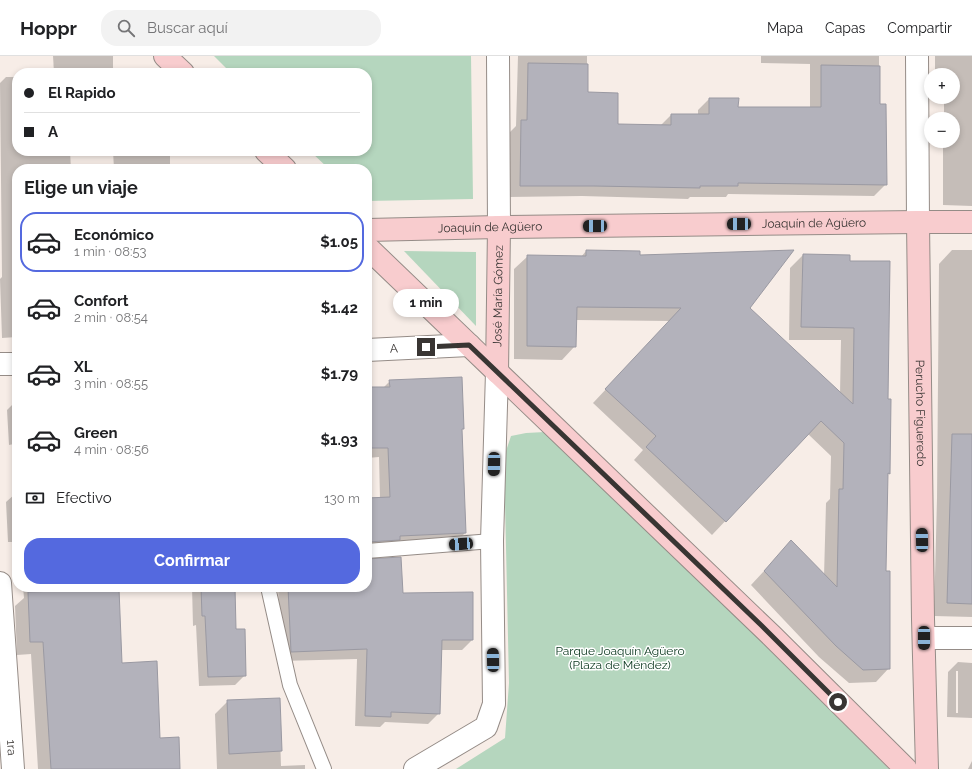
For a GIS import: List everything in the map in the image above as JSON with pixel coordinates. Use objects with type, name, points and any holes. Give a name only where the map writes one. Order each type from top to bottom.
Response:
[{"type":"street","points":[[165,56],[178,68]]},
{"type":"street","name":"José María Gómez","points":[[415,769],[486,727],[494,704],[492,541],[497,372],[499,227],[498,56]]},
{"type":"street","name":"Perucho Figueredo","points":[[917,56],[918,222],[927,769]]},
{"type":"street","points":[[271,156],[280,164]]},
{"type":"street","name":"Joaquín de Agüero","points":[[372,230],[499,227],[972,222]]},
{"type":"street","points":[[372,252],[767,630],[906,769]]},
{"type":"street","name":"A","points":[[372,350],[469,345]]},
{"type":"street","points":[[0,364],[12,364]]},
{"type":"street","name":"1ra","points":[[0,583],[13,769]]},
{"type":"street","points":[[924,638],[972,638]]},
{"type":"lane","points":[[372,551],[492,541]]},
{"type":"lane","points":[[269,592],[290,685],[324,769]]},
{"type":"green space","points":[[214,56],[471,56],[473,199],[372,201],[372,164],[324,164],[315,156],[372,156],[372,68],[226,68]]},
{"type":"green space","points":[[404,251],[476,252],[476,326]]},
{"type":"green space","name":"Parque Joaquín Agüero (Plaza de Méndez)","points":[[545,432],[675,556],[889,769],[456,769],[505,738],[509,683],[504,457],[511,436],[526,433]]},
{"type":"building","points":[[528,63],[588,64],[588,92],[618,93],[618,124],[671,125],[671,114],[709,114],[709,98],[739,98],[738,107],[821,107],[821,65],[880,66],[880,104],[886,104],[887,185],[738,183],[738,186],[700,186],[700,188],[520,186],[521,120],[527,120]]},
{"type":"building","points":[[586,250],[640,251],[640,255],[794,250],[750,308],[853,404],[854,328],[801,327],[803,254],[850,255],[850,261],[890,261],[888,399],[891,399],[886,571],[890,571],[890,669],[863,670],[836,646],[764,571],[791,540],[837,587],[839,489],[843,489],[844,443],[821,421],[726,522],[646,447],[656,436],[605,389],[681,308],[577,307],[576,347],[527,346],[527,255],[586,256]]},
{"type":"building","points":[[462,377],[464,429],[462,429],[466,533],[400,536],[400,540],[372,542],[372,498],[390,497],[388,448],[372,448],[372,387],[390,387],[389,380]]},
{"type":"building","points":[[952,434],[972,434],[972,604],[947,603]]},
{"type":"building","points":[[401,557],[403,593],[473,592],[473,640],[442,640],[440,714],[391,712],[391,717],[365,716],[367,649],[291,652],[288,592],[372,592],[372,559]]},
{"type":"building","points":[[28,592],[119,592],[122,663],[157,661],[160,738],[179,737],[180,769],[51,769],[43,642],[30,642]]},
{"type":"building","points":[[201,592],[235,592],[236,629],[245,629],[246,676],[208,677],[205,616],[202,616]]},
{"type":"building","points":[[280,698],[282,751],[229,754],[227,700]]},
{"type":"route","points":[[426,347],[469,345],[761,625],[838,702]]}]
